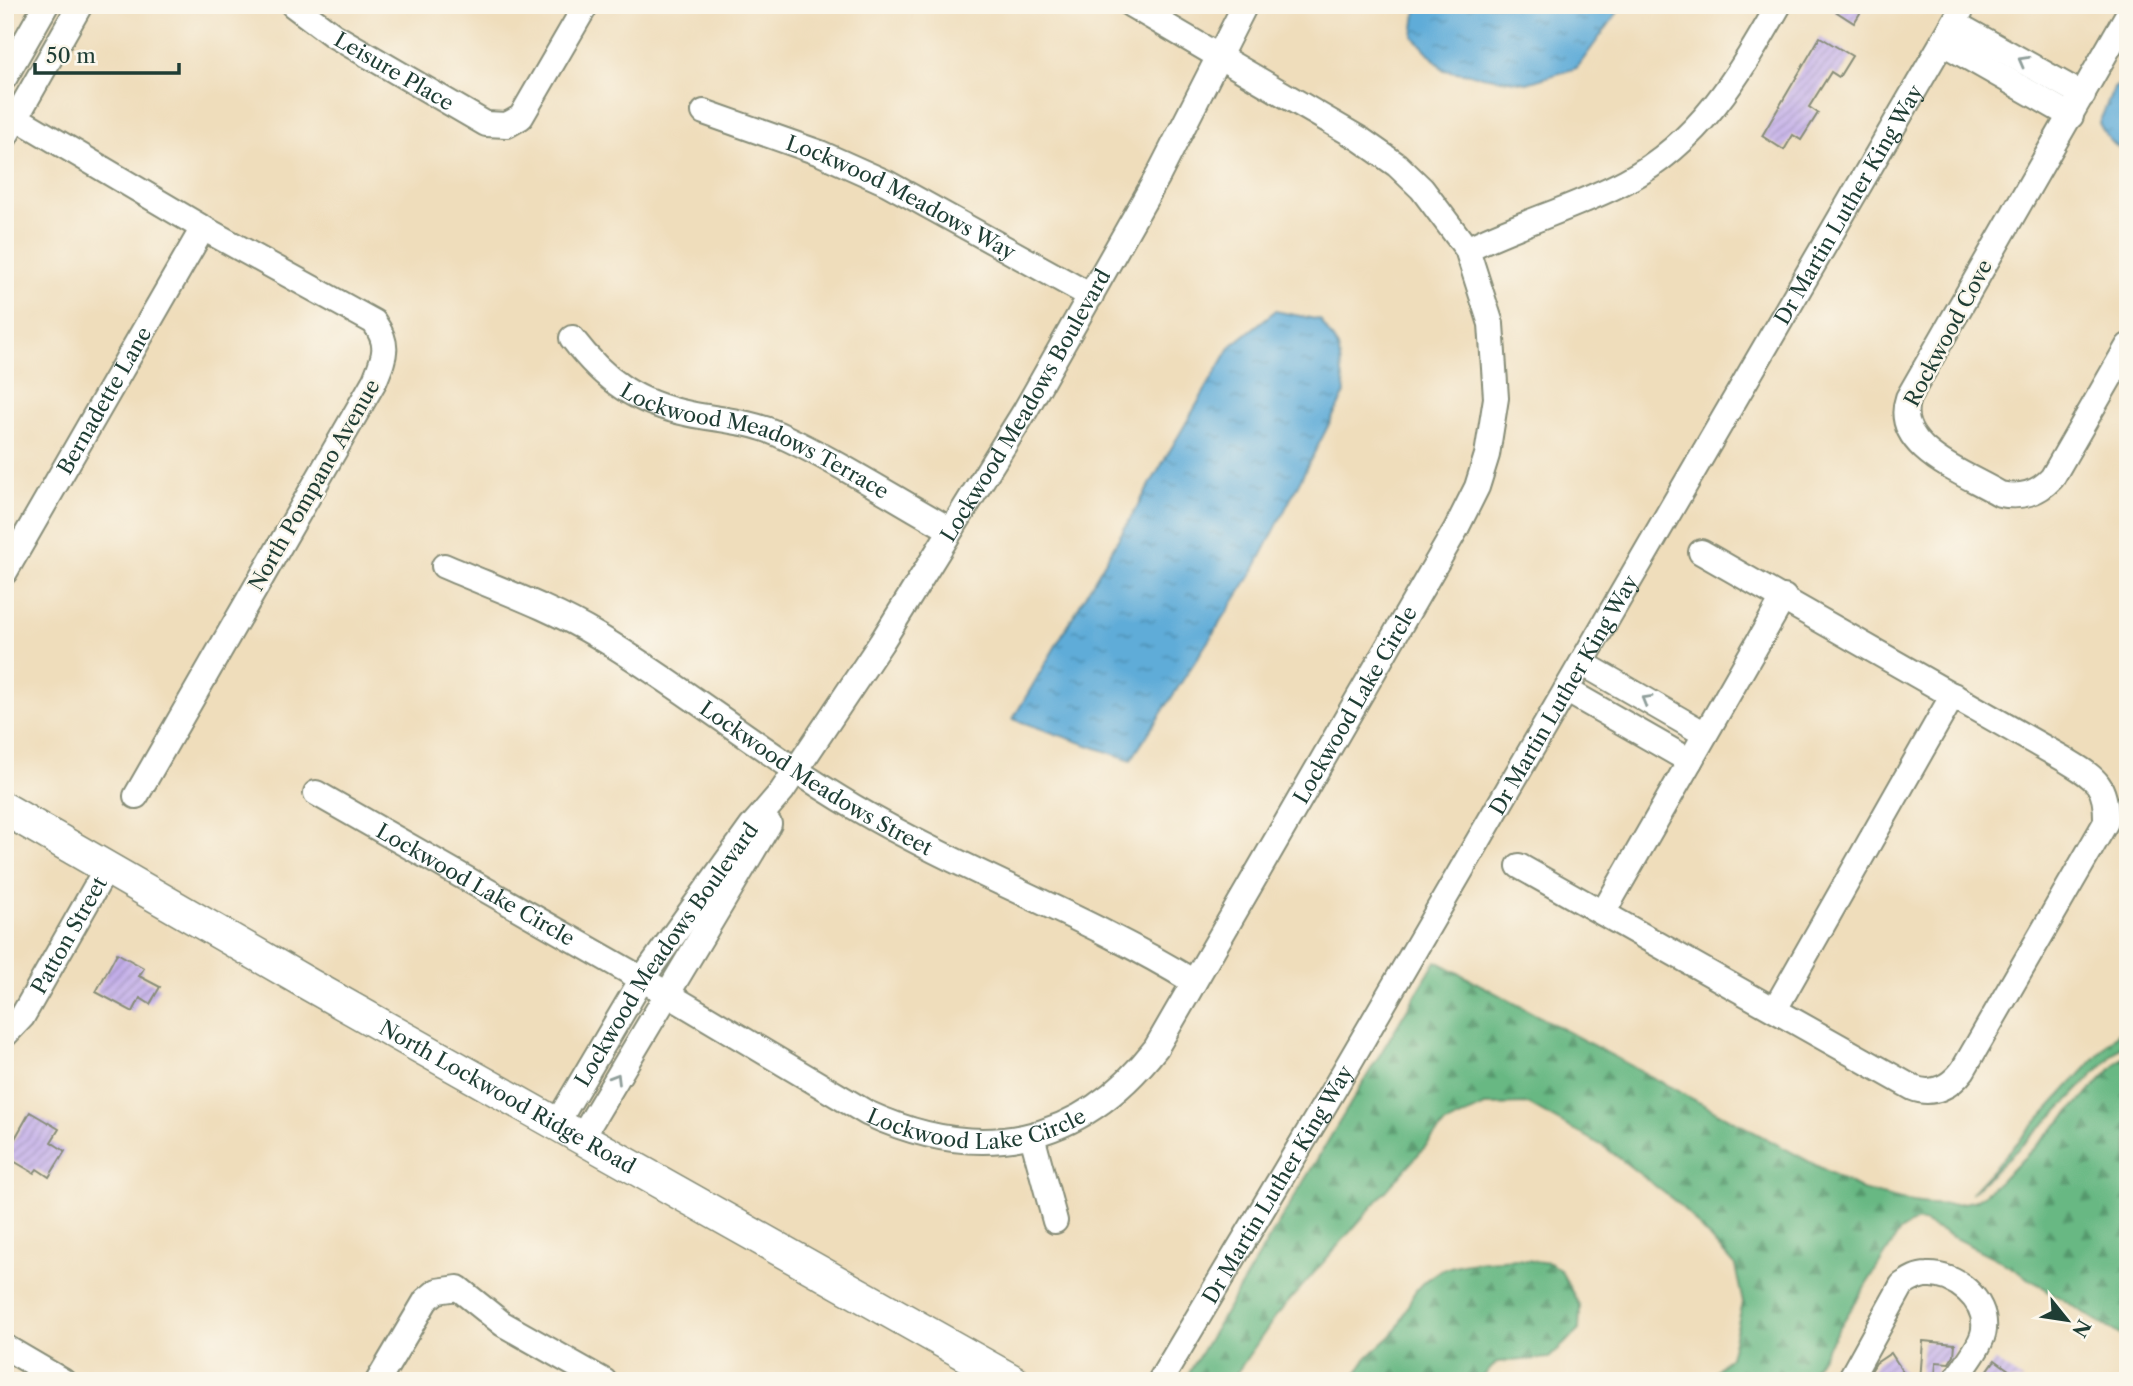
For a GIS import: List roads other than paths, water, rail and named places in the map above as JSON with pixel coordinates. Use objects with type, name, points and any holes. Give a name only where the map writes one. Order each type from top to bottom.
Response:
[{"type":"main road","name":"North Lockwood Ridge Road","points":[[5,809],[310,985],[1013,1381]]},
{"type":"street","points":[[5,77],[46,5]]},
{"type":"street","points":[[9,122],[80,5]]},
{"type":"street","name":"Leisure Place","points":[[293,5],[332,35],[462,111],[486,124],[501,126],[521,117],[586,5]]},
{"type":"street","points":[[1131,5],[1360,139],[1397,165],[1435,205],[1468,249],[1625,182],[1657,162],[1697,128],[1727,92],[1779,5]]},
{"type":"street","name":"Lockwood Meadows Boulevard","points":[[569,1130],[642,979],[752,826],[789,780],[881,643],[951,530],[1091,296],[1245,5]]},
{"type":"street","name":"Rockwood Cove","points":[[2124,362],[2052,478],[2025,495],[2000,494],[1924,449],[1910,435],[1905,422],[1908,398],[2128,14]]},
{"type":"street","points":[[1954,24],[2083,94]]},
{"type":"street","points":[[1954,24],[2071,116]]},
{"type":"street","name":"Dr Martin Luther King Way","points":[[1160,1381],[1954,24]]},
{"type":"street","name":"Lockwood Meadows Way","points":[[704,112],[820,153],[887,183],[1091,296]]},
{"type":"street","name":"North Pompano Avenue","points":[[9,122],[374,322],[385,337],[384,358],[375,380],[136,796]]},
{"type":"street","name":"Bernadette Lane","points":[[5,572],[203,228]]},
{"type":"street","name":"Lockwood Lake Circle","points":[[316,793],[667,993],[867,1113],[901,1129],[937,1138],[974,1142],[1032,1136],[1069,1121],[1101,1103],[1125,1084],[1156,1048],[1426,581],[1476,487],[1493,428],[1496,398],[1494,344],[1468,249]]},
{"type":"street","name":"Lockwood Meadows Terrace","points":[[572,338],[596,369],[639,398],[660,407],[737,420],[779,435],[951,530]]},
{"type":"street","points":[[1518,866],[1913,1088],[1921,1091],[1938,1090],[1963,1070],[2106,822],[2107,802],[2102,787],[2089,775],[1953,695],[1701,552]]},
{"type":"street","name":"Lockwood Meadows Street","points":[[444,566],[563,618],[599,637],[789,780],[1106,931],[1194,982]]},
{"type":"street","points":[[1603,913],[1784,597]]},
{"type":"street","points":[[1582,663],[1706,734]]},
{"type":"street","points":[[1566,690],[1690,761]]},
{"type":"street","points":[[1775,1009],[1953,695]]},
{"type":"street","name":"Lockwood Meadows Boulevard","points":[[569,1130],[667,993],[765,834],[789,780]]},
{"type":"street","name":"Patton Street","points":[[5,1035],[22,1017],[107,867]]},
{"type":"street","points":[[1032,1136],[1055,1221]]},
{"type":"street","points":[[1849,1381],[1902,1285],[1916,1277],[1929,1274],[1945,1277],[1968,1290],[1978,1303],[1984,1319],[1984,1332],[1955,1381]]},
{"type":"street","points":[[378,1381],[426,1300],[437,1291],[458,1288],[503,1324],[604,1381]]},
{"type":"street","points":[[5,1347],[63,1381]]},
{"type":"water","points":[[1417,5],[1623,5],[1577,68],[1527,83],[1444,70],[1413,36]]},
{"type":"water","points":[[2128,79],[2128,151],[2114,144],[2099,123],[2114,88]]},
{"type":"water","points":[[1275,311],[1320,320],[1338,347],[1345,393],[1253,572],[1131,760],[1013,719],[1231,346]]}]
